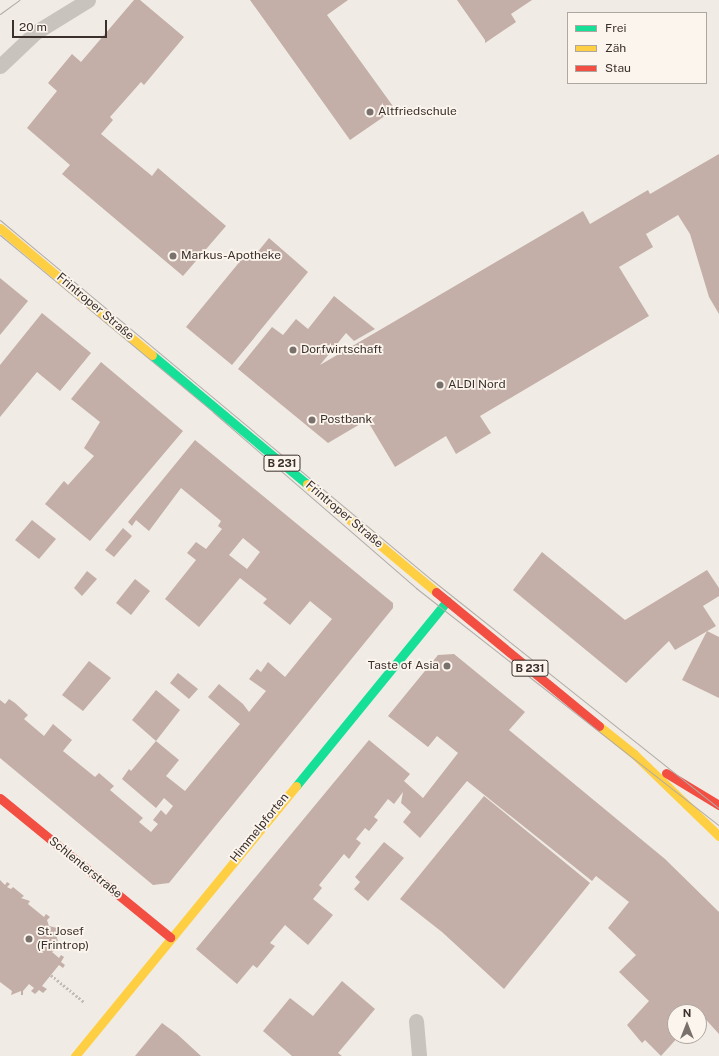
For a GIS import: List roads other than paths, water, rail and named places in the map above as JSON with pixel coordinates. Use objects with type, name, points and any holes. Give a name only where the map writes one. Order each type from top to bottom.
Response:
[{"type":"main road","name":"Frintroper Straße","points":[[0,228],[447,601],[634,754],[719,836]]},
{"type":"main road","name":"Himmelpforten","points":[[75,1056],[170,937],[447,601]]},
{"type":"main road","name":"Frintroper Straße","points":[[634,754],[719,805]]},
{"type":"main road","name":"Schlenterstraße","points":[[0,798],[170,937]]},
{"type":"lane","points":[[0,66],[36,32],[88,0]]},
{"type":"lane","points":[[416,1021],[419,1056]]},
{"type":"tram line","points":[[0,14],[19,0]]},
{"type":"tram line","points":[[0,220],[432,580],[719,808]]},
{"type":"tram line","points":[[0,235],[213,412],[416,588],[719,826]]},
{"type":"place","name":"Altfriedschule","points":[[370,112]]},
{"type":"place","name":"Markus-Apotheke","points":[[173,256]]},
{"type":"place","name":"Dorfwirtschaft","points":[[293,350]]},
{"type":"place","name":"ALDI Nord","points":[[440,385]]},
{"type":"place","name":"Postbank","points":[[312,420]]},
{"type":"place","name":"Taste of Asia","points":[[447,666]]},
{"type":"place","name":"St. Josef (Frintrop)","points":[[29,939]]}]
